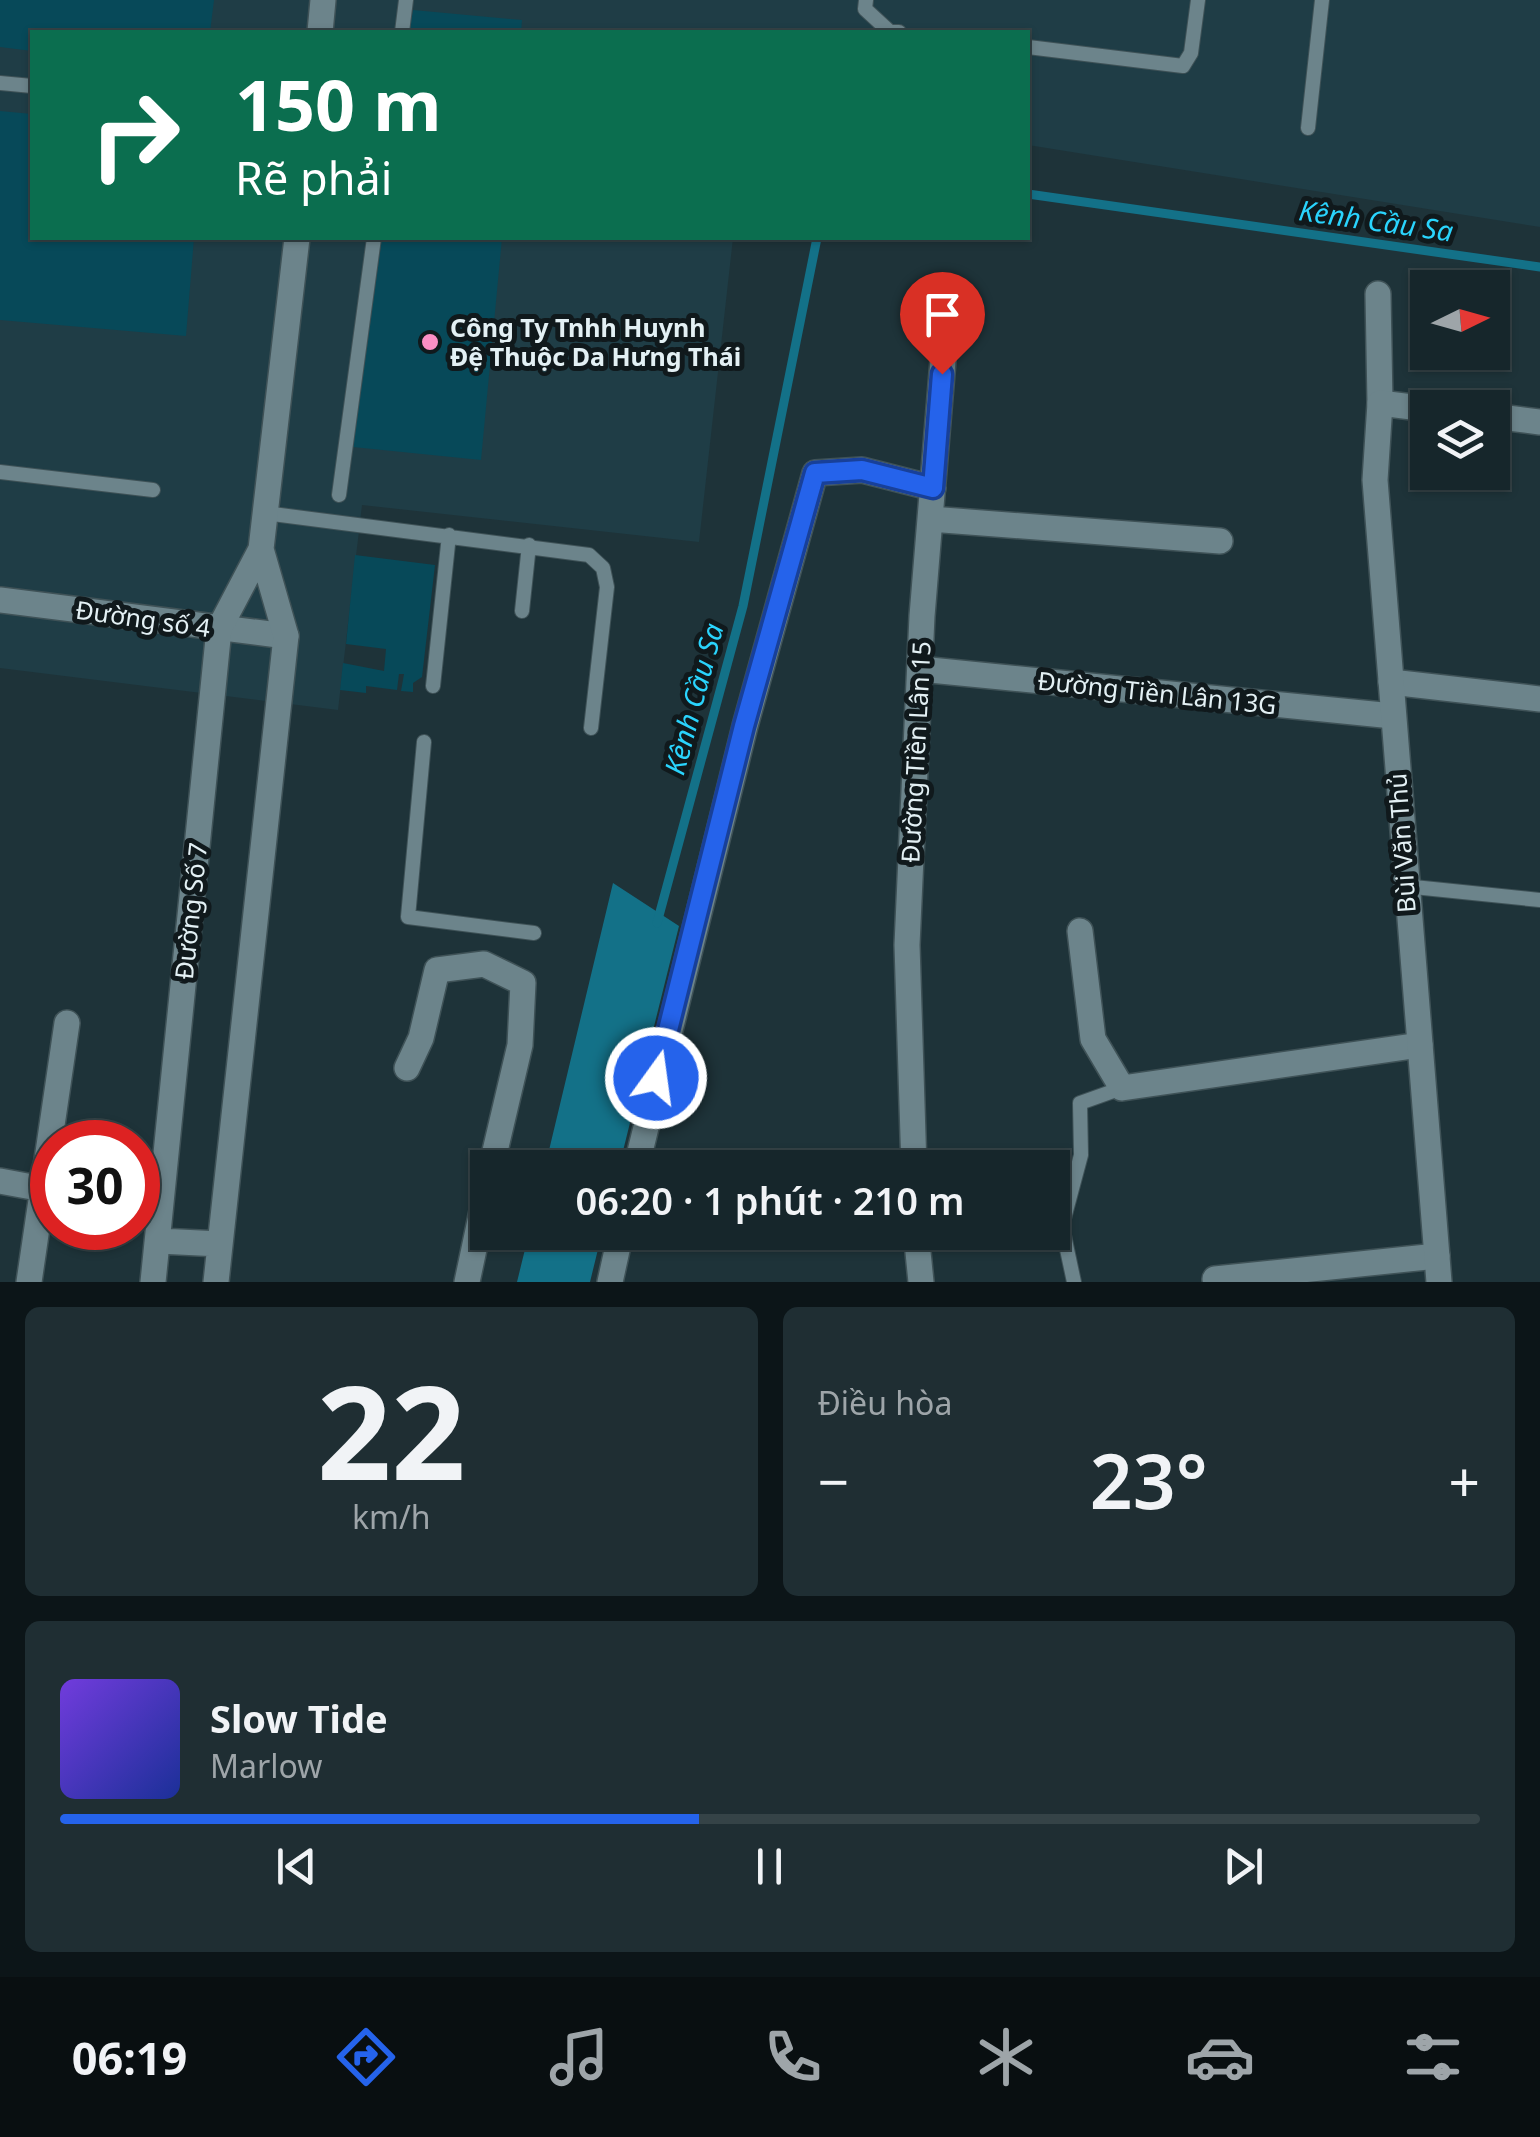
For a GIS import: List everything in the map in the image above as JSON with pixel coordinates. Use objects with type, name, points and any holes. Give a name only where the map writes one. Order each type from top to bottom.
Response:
[{"type":"street","points":[[320,30],[323,0]]},
{"type":"street","name":"Đường Số 7","points":[[160,1230],[219,629],[260,550],[296,240]]},
{"type":"street","name":"Bùi Văn Thủ","points":[[1378,294],[1380,404],[1374,480],[1439,1282]]},
{"type":"street","name":"Đường Tiền Lân 15","points":[[913,1150],[907,945],[920,668],[945,336]]},
{"type":"street","points":[[1380,404],[1410,407]]},
{"type":"street","points":[[1510,418],[1540,422]]},
{"type":"street","points":[[640,1150],[744,726],[815,473],[862,470],[933,488]]},
{"type":"street","points":[[930,519],[1220,541]]},
{"type":"street","name":"Đường Số 7","points":[[216,1282],[286,636],[260,550]]},
{"type":"street","name":"Đường số 4","points":[[0,600],[286,636]]},
{"type":"street","name":"Đường Tiền Lân 13G","points":[[920,668],[1394,716]]},
{"type":"street","points":[[1391,682],[1540,699]]},
{"type":"street","points":[[1080,930],[1094,1039],[1122,1088],[1420,1046]]},
{"type":"street","points":[[407,1068],[421,1038],[437,970],[484,964],[523,983],[520,1045],[495,1150]]},
{"type":"street","points":[[53,1120],[67,1023]]},
{"type":"street","points":[[0,1181],[30,1187]]},
{"type":"street","points":[[160,1240],[220,1244]]},
{"type":"street","points":[[29,1282],[34,1250]]},
{"type":"street","name":"Đường Số 7","points":[[153,1282],[158,1250]]},
{"type":"street","points":[[467,1282],[474,1250]]},
{"type":"street","points":[[610,1282],[617,1250]]},
{"type":"street","points":[[917,1250],[920,1282]]},
{"type":"street","points":[[1215,1279],[1436,1256]]},
{"type":"lane","points":[[402,30],[406,0]]},
{"type":"lane","points":[[866,0],[865,9],[888,30]]},
{"type":"lane","points":[[1030,47],[1183,66],[1191,53],[1198,0]]},
{"type":"lane","points":[[1308,128],[1322,0]]},
{"type":"lane","points":[[0,84],[30,86]]},
{"type":"lane","points":[[339,494],[374,240]]},
{"type":"lane","points":[[0,472],[153,490]]},
{"type":"lane","points":[[265,513],[589,555],[606,575],[591,728]]},
{"type":"lane","points":[[433,686],[450,535]]},
{"type":"lane","points":[[522,611],[529,545]]},
{"type":"lane","points":[[424,742],[408,917],[534,932]]},
{"type":"lane","points":[[1404,886],[1540,900]]},
{"type":"lane","points":[[1074,1282],[1062,1226],[1081,1156],[1080,1102],[1122,1088]]},
{"type":"shaded area","points":[[0,0],[1540,0],[1540,227],[1030,145],[1030,30],[30,30],[30,240],[733,240],[699,542],[362,505],[338,710],[0,668]]},
{"type":"water","points":[[613,883],[679,926],[623,1150],[549,1150]]},
{"type":"water","points":[[525,1250],[598,1250],[590,1282],[517,1282]]},
{"type":"building","points":[[0,0],[214,0],[210,30],[30,30],[30,51],[0,47]]},
{"type":"building","points":[[413,10],[522,20],[521,30],[409,30]]},
{"type":"building","points":[[0,111],[30,114],[30,240],[194,240],[186,336],[0,320]]},
{"type":"building","name":"Công Ty Tnhh Huynh Đệ Thuộc Da Hưng Thái","points":[[382,240],[502,240],[481,460],[353,447]]},
{"type":"building","points":[[355,555],[435,565],[422,677],[413,683],[413,692],[401,691],[404,674],[399,674],[397,690],[366,686],[366,693],[340,690],[343,663],[384,671],[386,649],[346,644]]},
{"type":"waterway","name":"Kênh Cầu Sa","points":[[1030,194],[1540,267]]},
{"type":"waterway","name":"Kênh Cầu Sa","points":[[657,923],[743,606],[817,240]]},
{"type":"place","name":"Công Ty Tnhh Huynh Đệ Thuộc Da Hưng Thái","points":[[430,342]]},
{"type":"route","points":[[656,1078],[744,726],[815,473],[862,470],[933,488],[942,374]]}]
